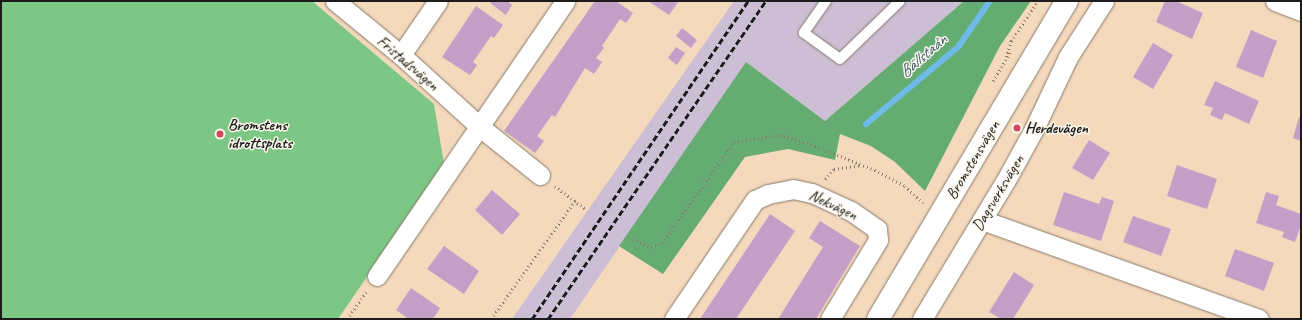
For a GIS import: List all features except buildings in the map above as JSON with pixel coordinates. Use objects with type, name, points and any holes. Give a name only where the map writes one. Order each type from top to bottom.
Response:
[{"type":"street","name":"Fristadsvägen","points":[[335,1],[401,56],[480,127],[540,175]]},
{"type":"street","points":[[401,56],[438,1]]},
{"type":"street","points":[[377,276],[566,1]]},
{"type":"street","name":"Bromstensvägen","points":[[878,319],[1067,1]]},
{"type":"street","name":"Dagsverksvägen","points":[[922,319],[982,220],[1034,129],[1068,57],[1104,1]]},
{"type":"street","points":[[1275,1],[1301,11]]},
{"type":"street","name":"Nekvägen","points":[[674,319],[755,200],[768,194],[793,189],[812,192],[851,211],[877,229],[878,240],[830,319]]},
{"type":"street","points":[[982,220],[1259,319]]},
{"type":"lane","points":[[826,1],[804,33],[840,59],[900,1]]},
{"type":"path","points":[[1005,60],[1012,41],[1038,1]]},
{"type":"path","points":[[633,239],[651,247],[662,243],[734,142],[780,135],[815,146],[861,165],[905,186],[922,203],[941,213]]},
{"type":"path","points":[[812,192],[834,169],[861,165]]},
{"type":"path","points":[[540,175],[587,210]]},
{"type":"path","points":[[491,319],[575,201]]},
{"type":"path","points":[[347,319],[377,276]]},
{"type":"shaded area","points":[[734,1],[964,1],[825,121],[746,62],[570,319],[512,319]]},
{"type":"green space","name":"Bromstens idrottsplats","points":[[1,1],[312,1],[434,104],[444,164],[338,319],[1,319]]},
{"type":"green space","points":[[964,1],[1031,1],[1000,46],[925,191],[895,162],[871,146],[840,134],[835,160],[788,149],[745,157],[663,274],[619,246],[746,62],[825,121]]},
{"type":"waterway","name":"Bällstaån","points":[[866,124],[958,47],[990,1]]},
{"type":"railway","points":[[532,319],[748,1]]},
{"type":"railway","points":[[548,319],[766,1]]},
{"type":"place","name":"Herdevägen","points":[[1017,128]]},
{"type":"place","name":"Bromstens idrottsplats","points":[[220,134]]}]
